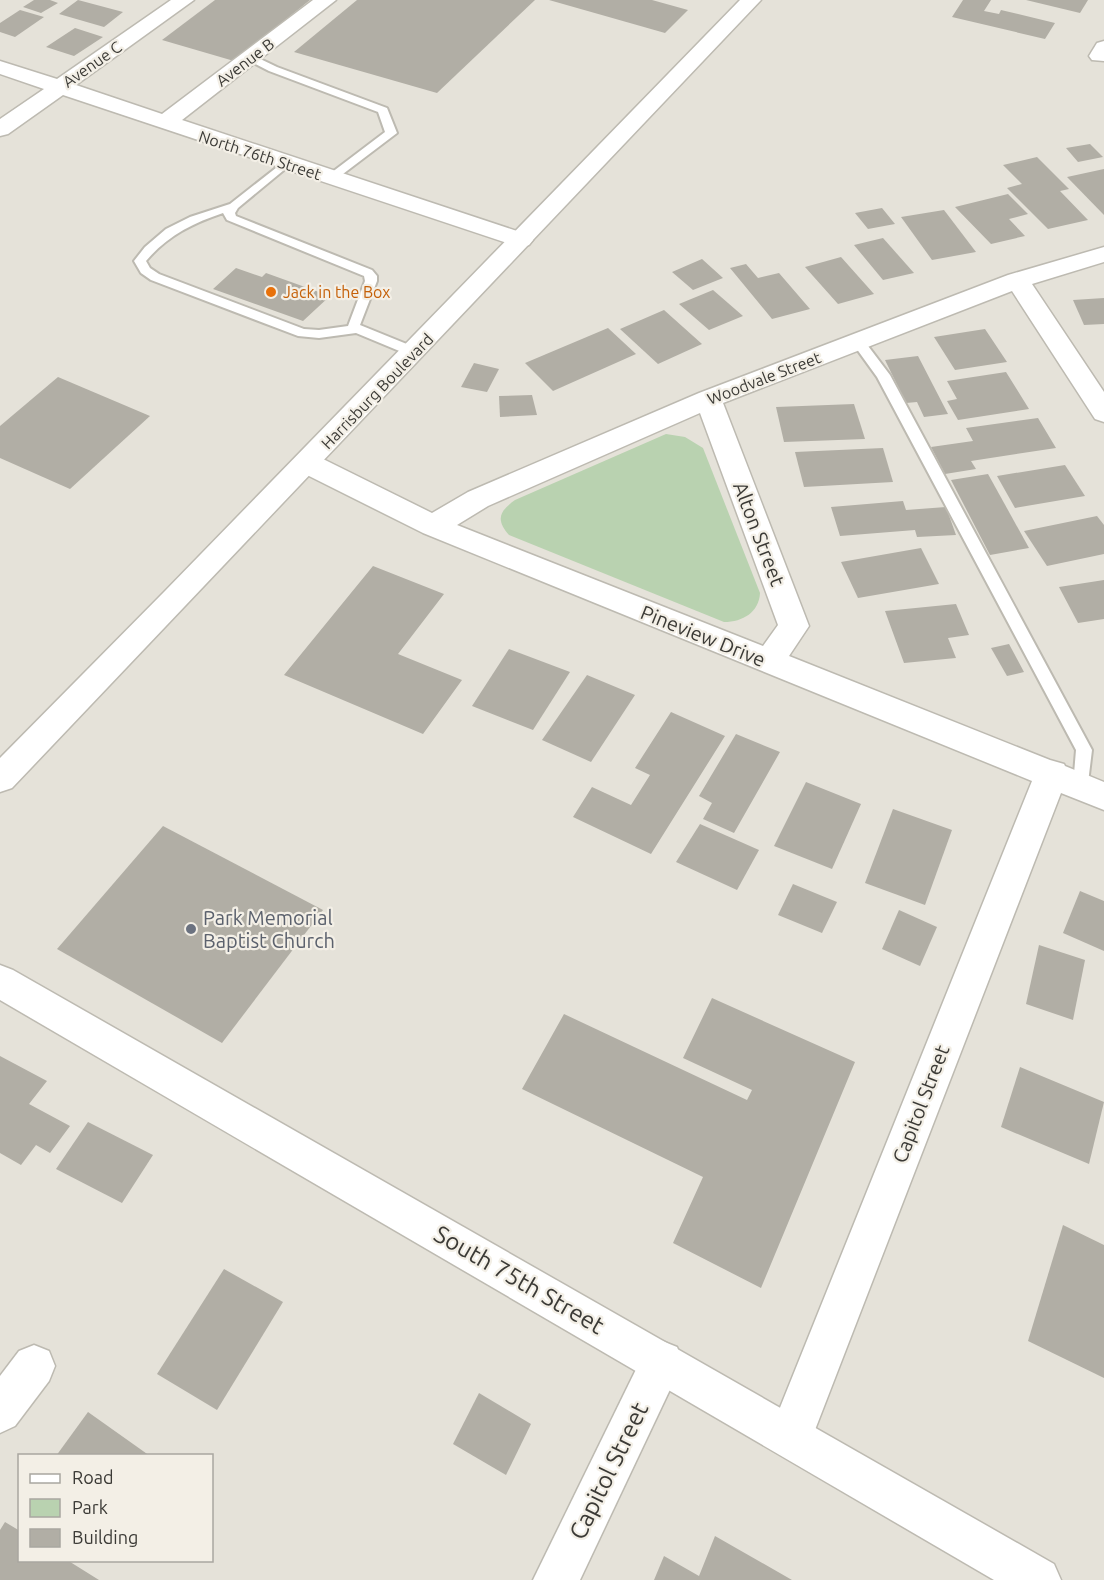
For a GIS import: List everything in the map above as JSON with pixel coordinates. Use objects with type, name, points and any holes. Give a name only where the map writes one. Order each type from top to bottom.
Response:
[{"type":"street","name":"Avenue C","points":[[0,129],[184,0]]},
{"type":"street","name":"Avenue B","points":[[164,123],[326,0]]},
{"type":"street","name":"Harrisburg Boulevard","points":[[0,779],[751,0]]},
{"type":"street","name":"North 76th Street","points":[[0,67],[521,240]]},
{"type":"street","name":"Woodvale Street","points":[[433,526],[478,498],[708,399],[1017,280],[1104,254]]},
{"type":"street","points":[[1017,280],[1104,413]]},
{"type":"street","name":"Alton Street","points":[[708,399],[794,626],[768,662]]},
{"type":"street","name":"Pineview Drive","points":[[307,463],[433,526],[1079,785]]},
{"type":"street","name":"Capitol Street","points":[[791,1435],[1079,785]]},
{"type":"street","name":"South 75th Street","points":[[0,981],[306,1159],[791,1435],[1038,1580]]},
{"type":"street","name":"Capitol Street","points":[[556,1580],[662,1362]]},
{"type":"street","points":[[0,1411],[34,1366]]},
{"type":"lane","points":[[250,57],[273,69],[383,110],[391,133],[331,178]]},
{"type":"lane","points":[[286,163],[234,206],[229,213],[231,218],[357,267],[371,276],[354,326],[357,329]]},
{"type":"lane","points":[[234,206],[196,217],[173,228],[149,249],[140,261],[145,270],[155,277],[302,333],[319,334],[357,329],[414,352]]},
{"type":"lane","points":[[857,342],[883,375],[1083,750],[1079,785]]},
{"type":"green space","points":[[666,434],[685,437],[703,448],[760,593],[757,606],[743,618],[724,622],[509,535],[502,524],[503,512],[515,500]]},
{"type":"building","points":[[34,0],[50,0],[58,3],[41,13],[23,7]]},
{"type":"building","points":[[78,0],[123,12],[104,27],[59,14]]},
{"type":"building","points":[[215,0],[310,0],[234,61],[162,40]]},
{"type":"building","points":[[357,0],[535,0],[437,93],[294,52]]},
{"type":"building","points":[[549,0],[652,0],[688,10],[665,33]]},
{"type":"building","points":[[963,0],[991,0],[984,11],[999,14],[1001,10],[1055,23],[1045,39],[952,17]]},
{"type":"building","points":[[1026,0],[1088,0],[1080,13]]},
{"type":"building","points":[[20,10],[44,17],[15,37],[0,32],[0,23]]},
{"type":"building","points":[[75,28],[103,37],[74,56],[46,47]]},
{"type":"building","points":[[1090,144],[1103,157],[1078,162],[1066,148]]},
{"type":"building","points":[[1037,157],[1069,189],[1060,191],[1088,220],[1048,229],[1007,188],[1022,184],[1003,165]]},
{"type":"building","points":[[1104,169],[1104,215],[1067,177]]},
{"type":"building","points":[[1008,194],[1028,214],[1009,219],[1025,236],[991,244],[955,207]]},
{"type":"building","points":[[882,208],[895,224],[868,229],[855,213]]},
{"type":"building","points":[[944,210],[976,252],[932,260],[901,217]]},
{"type":"building","points":[[883,238],[914,273],[883,280],[854,245]]},
{"type":"building","points":[[841,257],[874,294],[838,304],[805,267]]},
{"type":"building","points":[[702,259],[723,278],[693,290],[672,272]]},
{"type":"building","points":[[746,264],[758,278],[779,273],[810,309],[772,319],[730,268]]},
{"type":"building","name":"Jack in the Box","points":[[236,268],[262,277],[266,273],[330,296],[303,321],[213,289]]},
{"type":"building","points":[[713,290],[743,316],[709,330],[679,304]]},
{"type":"building","points":[[1104,298],[1104,324],[1084,325],[1073,300]]},
{"type":"building","points":[[664,310],[702,344],[658,364],[620,329]]},
{"type":"building","points":[[608,328],[636,354],[553,391],[525,363]]},
{"type":"building","points":[[985,329],[1007,362],[955,370],[934,337]]},
{"type":"building","points":[[918,356],[948,414],[924,417],[917,402],[906,403],[885,360]]},
{"type":"building","points":[[474,363],[499,369],[487,392],[461,387]]},
{"type":"building","points":[[1006,372],[1029,409],[958,420],[947,401],[957,399],[947,381]]},
{"type":"building","points":[[58,377],[150,416],[70,489],[0,458],[0,426]]},
{"type":"building","points":[[532,395],[537,415],[500,417],[499,396]]},
{"type":"building","points":[[854,404],[865,439],[784,442],[776,407]]},
{"type":"building","points":[[1038,418],[1056,448],[971,461],[976,469],[945,474],[931,447],[973,441],[966,428]]},
{"type":"building","points":[[883,448],[893,482],[804,487],[795,452]]},
{"type":"building","points":[[1065,465],[1085,496],[1015,508],[997,476]]},
{"type":"building","points":[[988,474],[1029,548],[990,555],[951,480]]},
{"type":"building","points":[[903,501],[906,510],[946,507],[956,535],[917,537],[915,530],[840,536],[831,507]]},
{"type":"building","points":[[1097,516],[1104,525],[1104,554],[1047,566],[1024,531]]},
{"type":"building","points":[[921,548],[939,584],[858,598],[841,562]]},
{"type":"building","points":[[373,566],[444,594],[398,654],[462,680],[423,734],[284,675]]},
{"type":"building","points":[[1104,580],[1104,619],[1078,623],[1059,587]]},
{"type":"building","points":[[956,604],[969,635],[948,638],[956,658],[904,663],[885,611]]},
{"type":"building","points":[[1009,644],[1024,672],[1007,676],[991,648]]},
{"type":"building","points":[[509,649],[570,672],[533,730],[472,706]]},
{"type":"building","points":[[587,675],[635,695],[591,762],[542,740]]},
{"type":"building","points":[[671,712],[725,736],[651,854],[573,817],[592,787],[631,805],[650,775],[635,768]]},
{"type":"building","points":[[736,734],[780,752],[734,833],[703,819],[712,803],[699,796]]},
{"type":"building","points":[[806,782],[861,804],[832,869],[774,846]]},
{"type":"building","points":[[893,809],[952,830],[925,905],[865,883]]},
{"type":"building","points":[[700,824],[759,850],[737,890],[676,862]]},
{"type":"building","name":"Park Memorial Baptist Church","points":[[163,826],[323,910],[222,1043],[57,949]]},
{"type":"building","points":[[793,884],[837,902],[822,933],[778,915]]},
{"type":"building","points":[[1080,891],[1104,901],[1104,951],[1063,933]]},
{"type":"building","points":[[899,910],[937,927],[920,966],[882,949]]},
{"type":"building","points":[[1039,945],[1085,960],[1073,1020],[1026,1004]]},
{"type":"building","points":[[712,998],[855,1062],[761,1288],[673,1243],[703,1177],[522,1089],[564,1014],[747,1100],[752,1090],[683,1058]]},
{"type":"building","points":[[0,1056],[47,1081],[29,1104],[70,1126],[50,1153],[36,1145],[21,1165],[0,1153]]},
{"type":"building","points":[[1020,1067],[1104,1102],[1089,1164],[1001,1127]]},
{"type":"building","points":[[88,1122],[153,1155],[122,1203],[56,1169]]},
{"type":"building","points":[[1063,1225],[1104,1245],[1104,1378],[1028,1341]]},
{"type":"building","points":[[224,1269],[283,1302],[217,1410],[157,1374]]},
{"type":"building","points":[[479,1393],[531,1424],[506,1475],[453,1444]]},
{"type":"building","points":[[88,1412],[147,1454],[57,1454]]},
{"type":"building","points":[[5,1522],[18,1530],[18,1562],[70,1562],[99,1580],[0,1580],[0,1530]]},
{"type":"building","points":[[715,1536],[792,1580],[654,1580],[664,1556],[699,1576]]},
{"type":"place","name":"Jack in the Box","points":[[271,292]]},
{"type":"place","name":"Park Memorial Baptist Church","points":[[191,929]]}]
